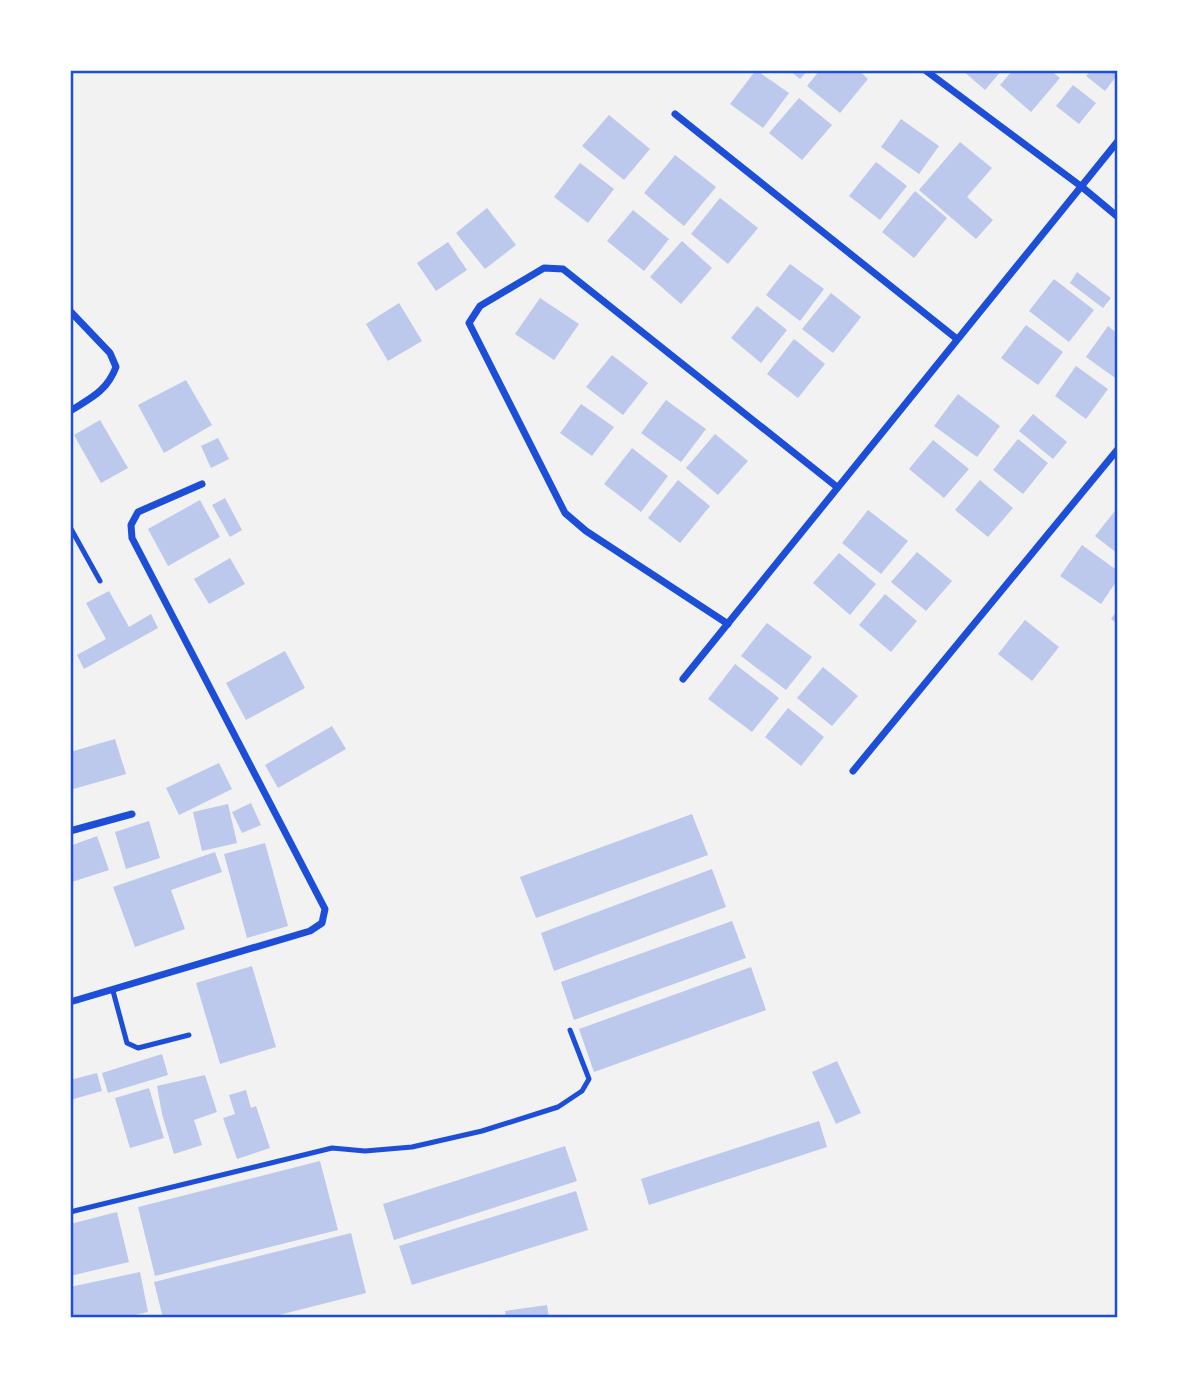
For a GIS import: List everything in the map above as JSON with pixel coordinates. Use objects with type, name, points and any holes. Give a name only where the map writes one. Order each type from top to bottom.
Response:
[{"type":"street","points":[[925,70],[1118,217]]},
{"type":"street","points":[[674,114],[957,339]]},
{"type":"street","points":[[683,679],[1118,141]]},
{"type":"street","points":[[728,624],[586,530],[565,513],[469,323],[480,306],[544,268],[563,269],[837,487]]},
{"type":"street","points":[[70,311],[110,353],[116,368],[110,382],[93,397],[70,411]]},
{"type":"street","points":[[853,771],[1118,449]]},
{"type":"street","points":[[70,1002],[310,931],[322,923],[325,909],[132,538],[131,525],[138,512],[202,484]]},
{"type":"street","points":[[70,831],[132,814]]},
{"type":"lane","points":[[70,527],[100,581]]},
{"type":"lane","points":[[113,990],[127,1043],[138,1048],[188,1035]]},
{"type":"lane","points":[[70,1212],[331,1148],[365,1151],[412,1147],[482,1130],[558,1107],[582,1091],[589,1079],[570,1030]]},
{"type":"building","points":[[756,70],[789,93],[763,128],[730,104]]},
{"type":"building","points":[[789,70],[808,70],[800,79]]},
{"type":"building","points":[[820,70],[858,70],[868,79],[840,113],[807,86]]},
{"type":"building","points":[[962,70],[1002,70],[985,90]]},
{"type":"building","points":[[1013,70],[1050,70],[1060,78],[1031,112],[1000,85]]},
{"type":"building","points":[[1091,70],[1118,70],[1118,74],[1105,91],[1086,76]]},
{"type":"building","points":[[1073,85],[1096,103],[1079,124],[1056,106]]},
{"type":"building","points":[[799,98],[832,125],[802,160],[769,133]]},
{"type":"building","points":[[609,115],[650,149],[624,180],[582,146]]},
{"type":"building","points":[[901,119],[939,146],[919,174],[881,147]]},
{"type":"building","points":[[960,142],[992,168],[967,197],[993,220],[976,239],[919,190]]},
{"type":"building","points":[[675,155],[716,187],[684,226],[644,193]]},
{"type":"building","points":[[876,162],[907,186],[880,220],[849,196]]},
{"type":"building","points":[[580,163],[614,189],[588,223],[554,197]]},
{"type":"building","points":[[915,191],[947,218],[914,258],[882,232]]},
{"type":"building","points":[[720,198],[758,228],[728,264],[691,234]]},
{"type":"building","points":[[487,208],[516,245],[485,269],[456,233]]},
{"type":"building","points":[[633,210],[669,239],[644,271],[607,241]]},
{"type":"building","points":[[682,241],[712,268],[681,304],[650,277]]},
{"type":"building","points":[[448,242],[467,270],[436,291],[417,263]]},
{"type":"building","points":[[790,264],[824,289],[800,321],[766,295]]},
{"type":"building","points":[[1077,272],[1111,298],[1103,308],[1070,283]]},
{"type":"building","points":[[1054,279],[1094,310],[1069,342],[1029,311]]},
{"type":"building","points":[[831,293],[861,317],[833,353],[802,329]]},
{"type":"building","points":[[540,298],[579,324],[554,360],[515,334]]},
{"type":"building","points":[[399,303],[422,341],[388,361],[366,324]]},
{"type":"building","points":[[757,306],[787,330],[761,363],[731,338]]},
{"type":"building","points":[[1026,325],[1063,352],[1038,385],[1001,358]]},
{"type":"building","points":[[1108,326],[1118,334],[1118,380],[1086,357]]},
{"type":"building","points":[[794,339],[825,364],[798,398],[767,374]]},
{"type":"building","points":[[612,355],[648,383],[623,415],[586,387]]},
{"type":"building","points":[[1076,366],[1108,389],[1086,419],[1055,396]]},
{"type":"building","points":[[186,380],[212,425],[164,453],[138,405]]},
{"type":"building","points":[[958,394],[1000,426],[977,457],[934,426]]},
{"type":"building","points":[[666,400],[706,429],[681,462],[641,433]]},
{"type":"building","points":[[581,404],[614,427],[592,456],[560,433]]},
{"type":"building","points":[[1033,414],[1067,442],[1053,459],[1019,431]]},
{"type":"building","points":[[100,420],[128,468],[101,483],[74,435]]},
{"type":"building","points":[[715,434],[748,461],[718,495],[686,468]]},
{"type":"building","points":[[218,438],[229,459],[211,468],[201,446]]},
{"type":"building","points":[[1018,439],[1048,463],[1023,494],[993,470]]},
{"type":"building","points":[[933,440],[969,469],[944,498],[909,469]]},
{"type":"building","points":[[632,448],[668,476],[641,512],[604,484]]},
{"type":"building","points":[[678,480],[710,506],[680,543],[648,518]]},
{"type":"building","points":[[980,480],[1013,508],[988,537],[955,510]]},
{"type":"building","points":[[225,498],[242,530],[230,537],[212,505]]},
{"type":"building","points":[[200,500],[220,537],[168,566],[148,529]]},
{"type":"building","points":[[1118,507],[1118,554],[1095,536]]},
{"type":"building","points":[[868,510],[908,541],[881,574],[842,543]]},
{"type":"building","points":[[1082,545],[1118,571],[1118,579],[1101,604],[1060,576]]},
{"type":"building","points":[[917,552],[952,581],[926,611],[891,582]]},
{"type":"building","points":[[839,553],[876,584],[850,615],[813,583]]},
{"type":"building","points":[[230,558],[245,584],[209,604],[194,579]]},
{"type":"building","points":[[109,591],[129,627],[151,614],[158,628],[84,669],[77,655],[106,639],[86,603]]},
{"type":"building","points":[[885,594],[917,621],[891,652],[859,625]]},
{"type":"building","points":[[1118,609],[1118,624],[1111,619]]},
{"type":"building","points":[[1025,620],[1059,647],[1032,681],[998,654]]},
{"type":"building","points":[[767,623],[812,657],[786,690],[741,656]]},
{"type":"building","points":[[285,651],[305,688],[246,720],[226,683]]},
{"type":"building","points":[[735,664],[779,698],[752,732],[708,699]]},
{"type":"building","points":[[823,667],[858,696],[832,726],[797,698]]},
{"type":"building","points":[[788,708],[824,737],[801,766],[765,737]]},
{"type":"building","points":[[332,726],[346,749],[278,788],[265,765]]},
{"type":"building","points":[[115,739],[126,774],[70,790],[70,752]]},
{"type":"building","points":[[219,763],[232,789],[179,815],[166,788]]},
{"type":"building","points":[[251,803],[261,825],[242,833],[232,812]]},
{"type":"building","points":[[228,804],[237,843],[202,851],[193,812]]},
{"type":"building","points":[[692,814],[708,855],[536,918],[520,877]]},
{"type":"building","points":[[149,821],[160,858],[126,869],[115,832]]},
{"type":"building","points":[[97,836],[109,870],[72,882],[70,846]]},
{"type":"building","points":[[265,843],[288,926],[247,938],[224,854]]},
{"type":"building","points":[[215,852],[222,872],[171,890],[185,929],[135,947],[113,887]]},
{"type":"building","points":[[712,869],[726,907],[554,971],[541,933]]},
{"type":"building","points":[[732,921],[746,958],[574,1020],[561,982]]},
{"type":"building","points":[[252,966],[276,1047],[220,1064],[196,983]]},
{"type":"building","points":[[751,967],[766,1010],[594,1072],[579,1029]]},
{"type":"building","points":[[162,1054],[168,1075],[108,1093],[102,1073]]},
{"type":"building","points":[[837,1061],[861,1113],[836,1124],[812,1072]]},
{"type":"building","points":[[97,1073],[102,1091],[70,1100],[70,1080]]},
{"type":"building","points":[[205,1075],[217,1112],[194,1120],[202,1145],[174,1154],[157,1086]]},
{"type":"building","points":[[149,1088],[164,1138],[130,1148],[115,1098]]},
{"type":"building","points":[[246,1090],[251,1108],[256,1106],[270,1148],[237,1159],[223,1118],[235,1114],[229,1095]]},
{"type":"building","points":[[819,1121],[827,1147],[649,1205],[641,1179]]},
{"type":"building","points":[[565,1146],[577,1181],[394,1240],[383,1204]]},
{"type":"building","points":[[320,1161],[338,1230],[155,1276],[138,1207]]},
{"type":"building","points":[[576,1191],[588,1230],[412,1285],[399,1246]]},
{"type":"building","points":[[117,1212],[129,1262],[70,1276],[70,1224]]},
{"type":"building","points":[[351,1233],[366,1293],[267,1318],[163,1318],[154,1282]]},
{"type":"building","points":[[140,1272],[148,1312],[122,1318],[70,1318],[70,1287]]},
{"type":"building","points":[[547,1305],[549,1318],[506,1318],[505,1311]]}]
